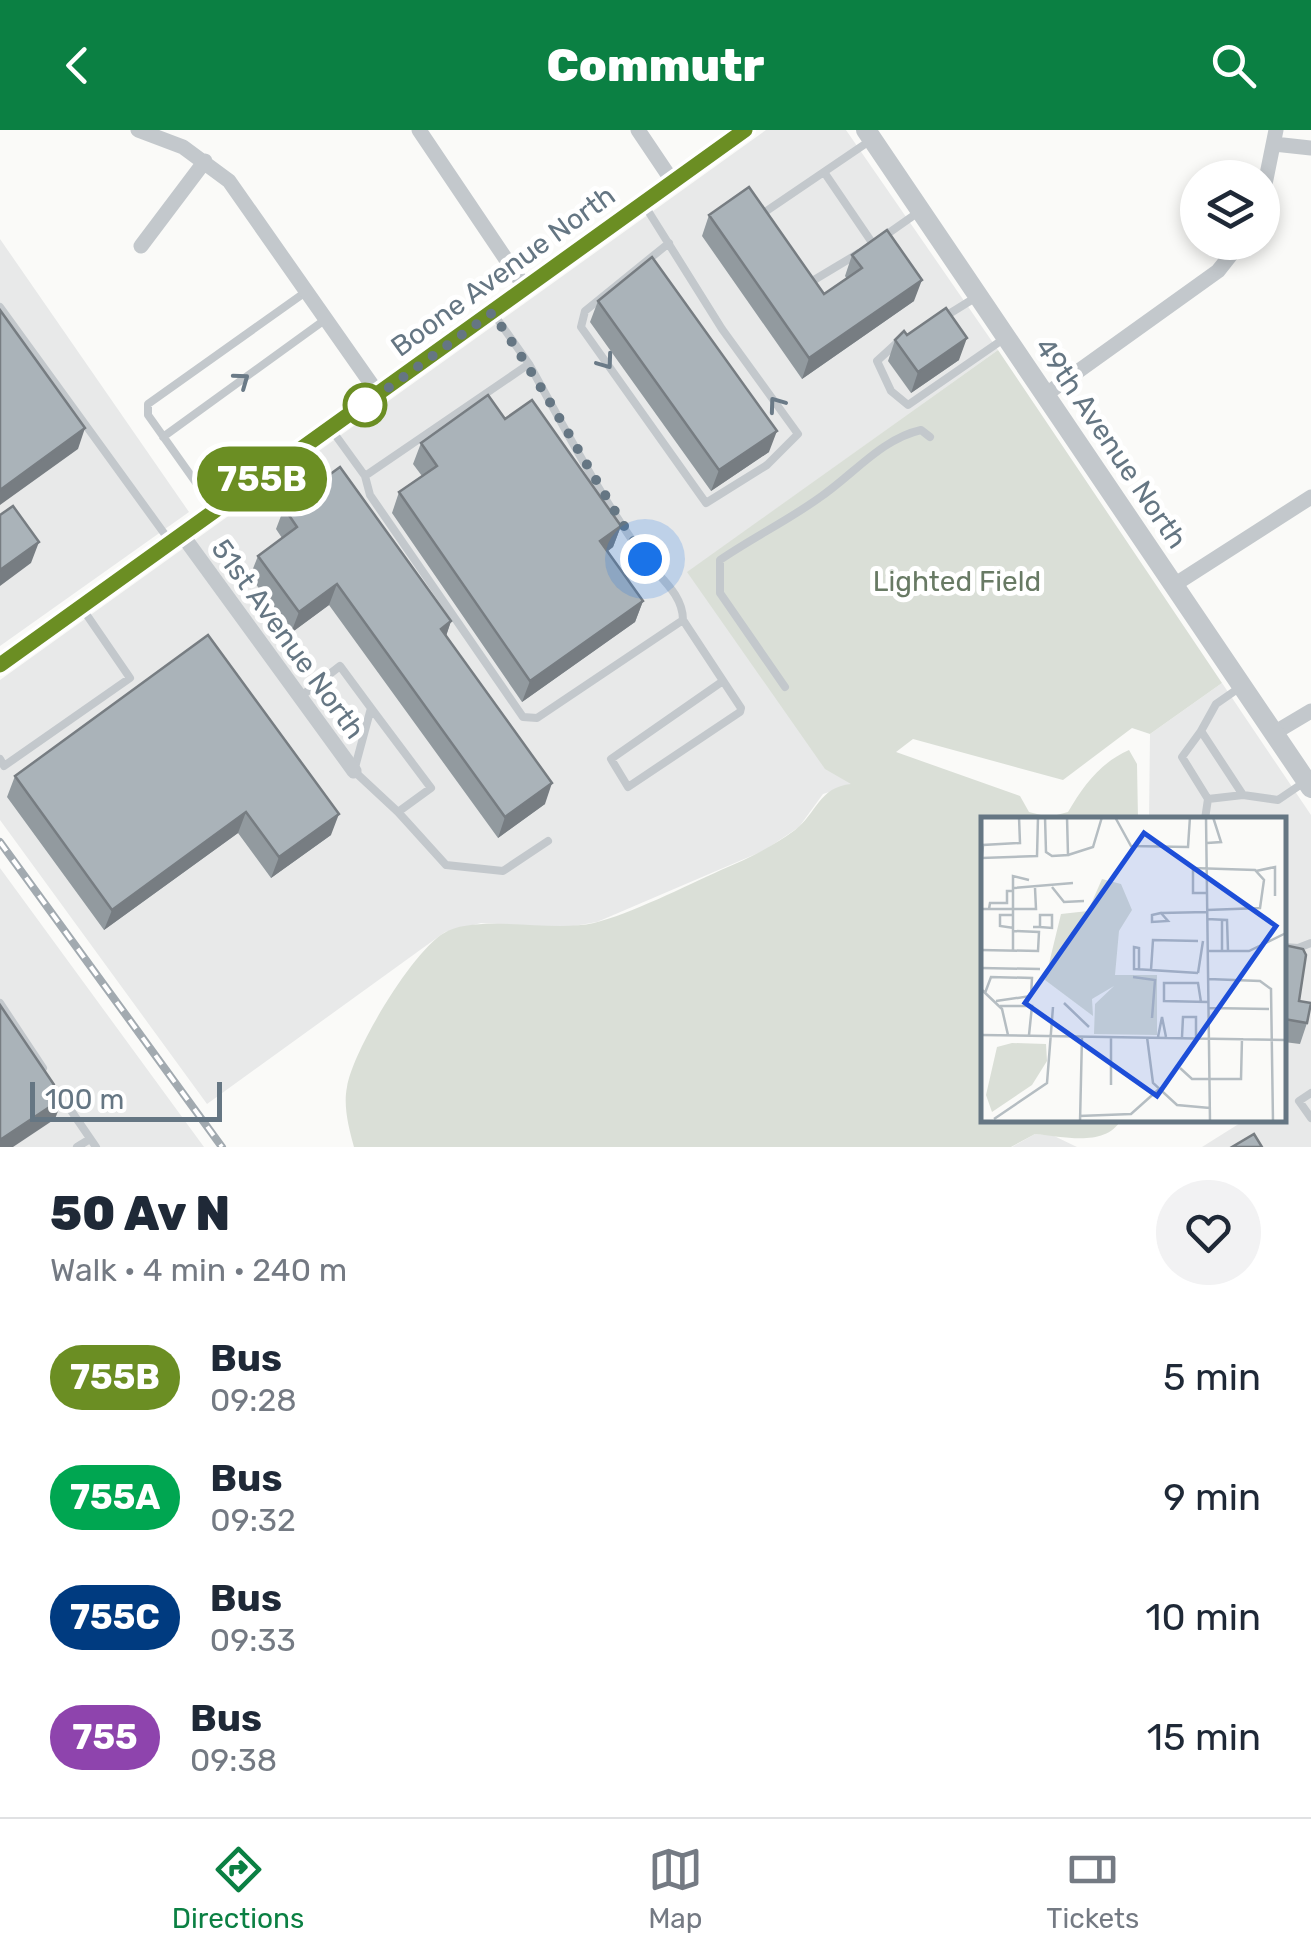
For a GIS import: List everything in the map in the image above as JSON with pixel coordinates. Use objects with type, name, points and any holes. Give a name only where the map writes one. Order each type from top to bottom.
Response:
[{"type":"street","points":[[138,130],[205,161],[246,202],[379,394]]},
{"type":"street","points":[[419,130],[526,290]]},
{"type":"street","points":[[638,130],[673,182]]},
{"type":"street","name":"Boone Avenue North","points":[[0,665],[745,130]]},
{"type":"street","name":"49th Avenue North","points":[[869,135],[1309,784]]},
{"type":"street","points":[[1275,137],[1311,148]]},
{"type":"street","points":[[140,246],[205,161]]},
{"type":"street","points":[[1044,394],[1218,270],[1226,260]]},
{"type":"street","points":[[1174,585],[1311,497]]},
{"type":"street","name":"51st Avenue North","points":[[177,540],[354,771]]},
{"type":"street","points":[[1274,733],[1311,711]]},
{"type":"lane","points":[[772,228],[762,214],[824,172],[869,135]]},
{"type":"lane","points":[[824,172],[873,244]]},
{"type":"lane","points":[[644,203],[798,434],[767,465],[706,502],[581,327],[585,311],[668,243]]},
{"type":"lane","points":[[800,271],[810,285],[920,212]]},
{"type":"lane","points":[[216,512],[148,415],[148,404],[308,290]]},
{"type":"lane","points":[[933,323],[978,296]]},
{"type":"lane","points":[[0,306],[177,540]]},
{"type":"lane","points":[[492,313],[529,364],[596,484],[645,559],[683,606],[684,620],[724,681],[740,712],[628,788],[611,758],[724,681]]},
{"type":"lane","points":[[163,437],[326,319]]},
{"type":"lane","points":[[918,331],[890,347],[877,361],[892,390],[908,405],[1006,337]]},
{"type":"lane","points":[[365,476],[529,364]]},
{"type":"lane","points":[[331,429],[365,476],[370,495],[523,717],[537,718],[684,620]]},
{"type":"lane","points":[[785,686],[720,593],[720,560],[816,501],[878,450],[906,434],[922,430],[930,436]]},
{"type":"lane","points":[[0,759],[4,766],[130,678],[82,608]]},
{"type":"lane","points":[[300,697],[340,666],[432,788],[398,812]]},
{"type":"lane","points":[[1205,817],[1208,799],[1182,758],[1216,704],[1242,686]]},
{"type":"lane","points":[[371,708],[354,771],[446,865],[503,872],[548,841]]},
{"type":"lane","points":[[1201,731],[1243,795]]},
{"type":"lane","points":[[1208,799],[1243,795],[1278,800],[1309,784]]},
{"type":"lane","points":[[1286,946],[1311,944]]},
{"type":"lane","points":[[0,1003],[92,1143],[77,1147]]},
{"type":"lane","points":[[1311,1093],[1299,1101],[1311,1118]]},
{"type":"shaded area","points":[[766,130],[846,130],[998,350],[688,572],[853,784],[823,794],[799,827],[765,850],[597,922],[562,928],[481,923],[445,932],[207,1104],[0,820],[0,680]]},
{"type":"shaded area","points":[[0,239],[189,512],[0,646]]},
{"type":"shaded area","points":[[1222,683],[1311,815],[1311,1147],[1202,1147],[1242,1122],[1286,1122],[1286,817],[1149,817],[1150,734]]},
{"type":"shaded area","points":[[0,868],[204,1147],[0,1147]]},
{"type":"shaded area","points":[[1035,1134],[1052,1135],[1077,1147],[1012,1147]]},
{"type":"green space","name":"Lighted Field","points":[[998,350],[1222,683],[1150,734],[1132,728],[1063,780],[913,739],[896,752],[1020,796],[1029,812],[1049,817],[981,817],[981,1122],[1119,1122],[1114,1128],[1095,1137],[1035,1134],[1011,1147],[354,1147],[346,1094],[360,1050],[401,980],[444,933],[475,924],[594,923],[624,913],[768,847],[795,830],[825,795],[851,784],[825,769],[687,572]]},
{"type":"green space","points":[[1129,750],[1137,764],[1138,817],[1049,817],[1068,812],[1109,761]]},
{"type":"building","points":[[749,187],[824,294],[862,268],[852,255],[887,230],[922,280],[809,358],[709,215]]},
{"type":"building","points":[[652,257],[777,431],[719,470],[598,301]]},
{"type":"building","points":[[946,308],[967,338],[918,372],[895,340]]},
{"type":"building","points":[[0,310],[85,428],[0,490]]},
{"type":"building","points":[[488,395],[505,419],[532,400],[621,526],[600,541],[643,601],[530,681],[399,492],[437,466],[421,443]]},
{"type":"building","points":[[340,467],[451,621],[441,629],[552,783],[505,817],[337,584],[299,612],[258,556],[297,527],[284,508]]},
{"type":"building","points":[[13,506],[39,542],[0,570],[0,515]]},
{"type":"building","points":[[208,635],[339,814],[279,857],[246,812],[112,910],[15,776]]},
{"type":"building","points":[[1286,945],[1303,949],[1306,955],[1299,1001],[1311,1003],[1307,1023],[1286,1019]]},
{"type":"building","points":[[0,1005],[63,1098],[0,1140]]},
{"type":"building","points":[[1254,1134],[1262,1147],[1232,1147]]},
{"type":"railway","points":[[0,842],[222,1147]]},
{"type":"bus line","name":"755B","points":[[0,665],[745,130]]},
{"type":"route","points":[[365,405],[355,412],[492,313],[529,364],[596,484],[645,559]]}]
